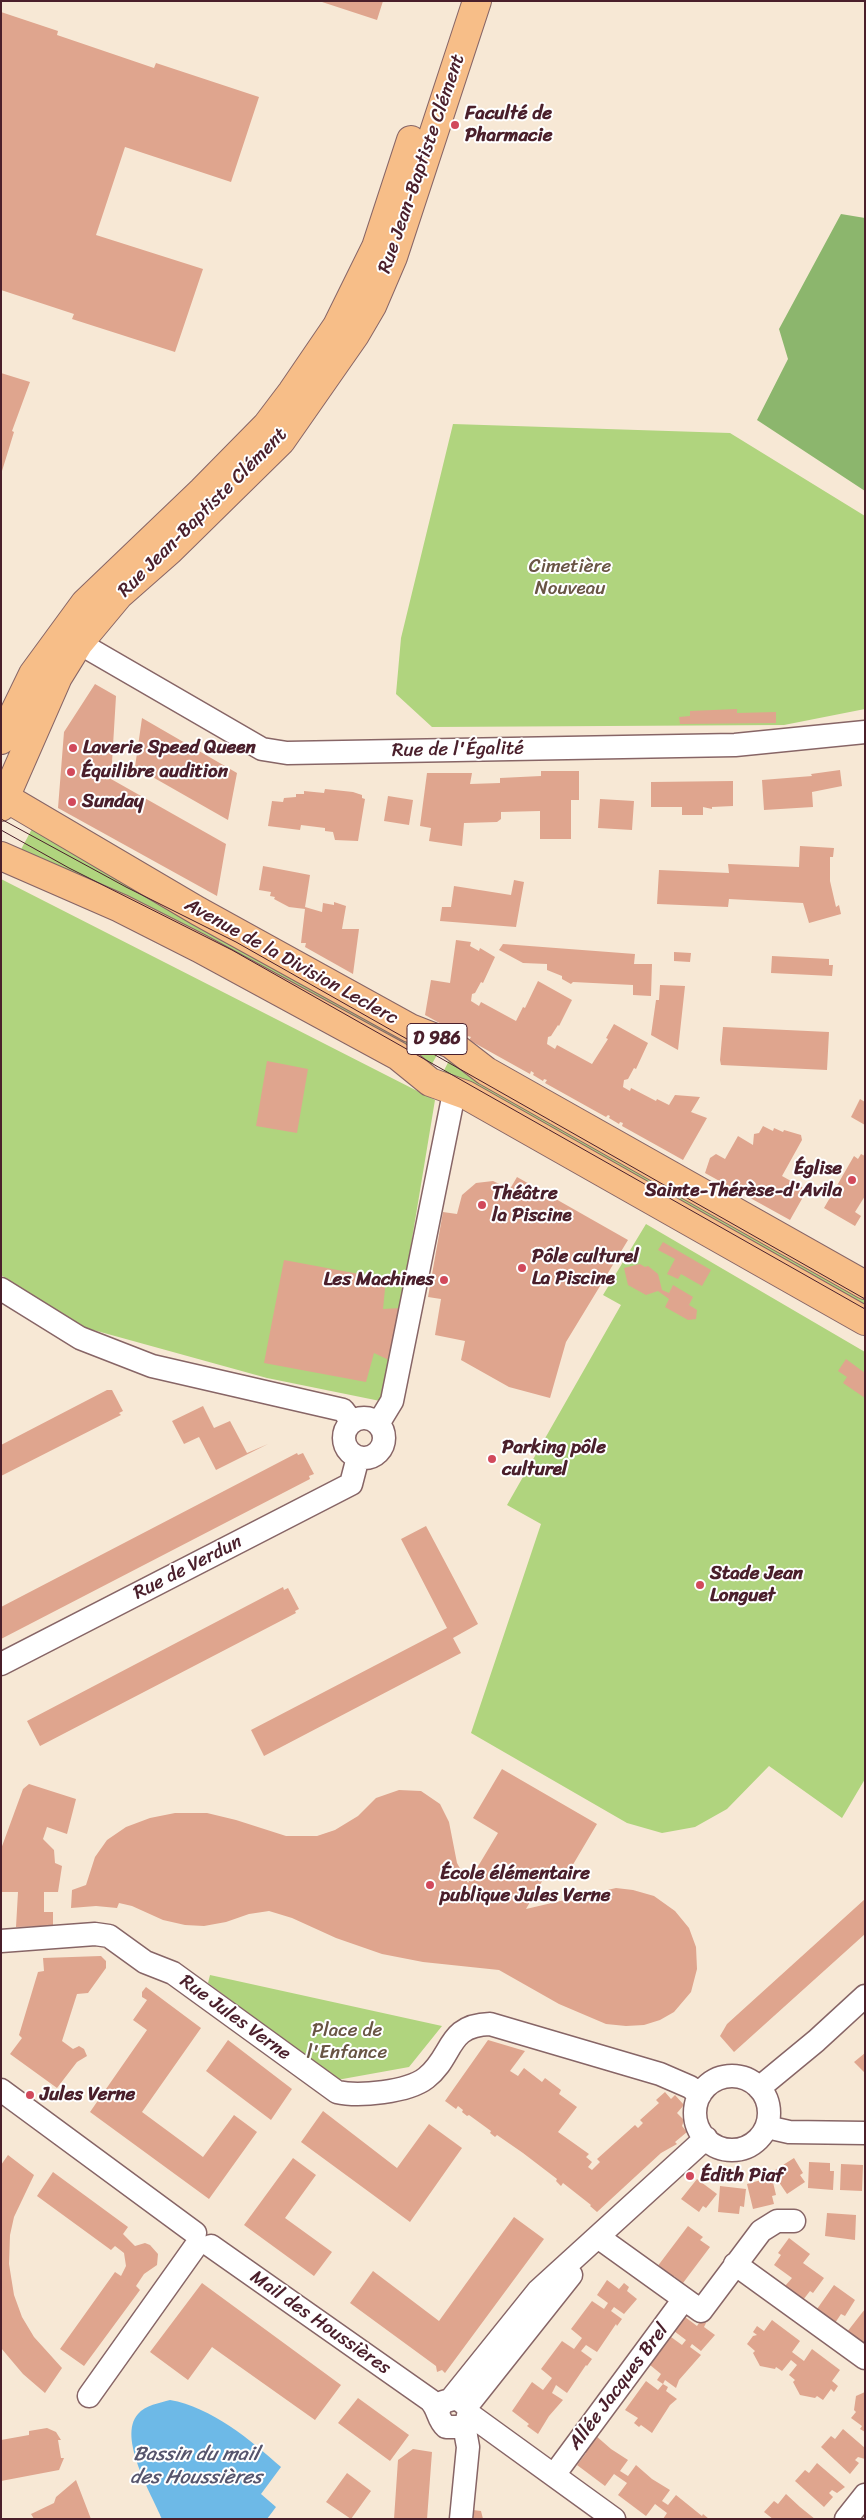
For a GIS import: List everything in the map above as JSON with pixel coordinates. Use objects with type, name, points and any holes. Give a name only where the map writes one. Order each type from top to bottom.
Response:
[{"type":"main road","name":"Rue Jean-Baptiste Clément","points":[[1,740],[33,674],[85,603],[195,498],[267,425],[337,326],[376,247],[457,1]]},
{"type":"main road","name":"Rue Jean-Baptiste Clément","points":[[3,800],[58,677],[79,644],[119,595],[169,551],[281,441],[355,336],[372,306],[393,256],[478,1]]},
{"type":"main road","name":"Avenue de la Division Leclerc","points":[[3,800],[384,1014],[410,1028],[451,1044],[486,1071],[865,1285]]},
{"type":"main road","name":"Avenue de la Division Leclerc","points":[[1,856],[120,908],[192,944],[398,1056],[430,1082],[466,1095],[865,1321]]},
{"type":"street","name":"Rue de l'Égalité","points":[[79,644],[262,749],[287,753],[735,745],[859,733]]},
{"type":"street","points":[[378,1424],[392,1401],[452,1103],[457,1091]]},
{"type":"street","points":[[1,1289],[80,1338],[152,1366],[343,1410],[352,1422]]},
{"type":"street","points":[[363,1418],[378,1424],[383,1437],[380,1449],[370,1456],[358,1457],[348,1450],[345,1444],[345,1432],[352,1422],[363,1418]]},
{"type":"street","name":"Rue de Verdun","points":[[1,1664],[351,1484],[358,1457]]},
{"type":"street","name":"Rue Jules Verne","points":[[1,1941],[95,1934],[109,1936],[145,1962],[173,1973],[337,2092],[350,2095],[415,2085],[428,2077],[461,2032],[473,2024],[490,2024],[660,2074],[690,2087],[700,2094]]},
{"type":"street","points":[[759,2088],[816,2041],[865,1996]]},
{"type":"street","points":[[727,2076],[749,2080],[759,2088],[768,2103],[769,2113],[767,2127],[756,2141],[736,2149],[715,2145],[706,2138],[700,2130],[696,2113],[700,2094],[707,2086],[727,2076]]},
{"type":"street","name":"Mail des Houssières","points":[[1,2090],[201,2242],[554,2475],[614,2519]]},
{"type":"street","points":[[767,2127],[789,2132],[865,2133]]},
{"type":"street","points":[[461,2519],[468,2447],[452,2408],[538,2291],[706,2138]]},
{"type":"street","points":[[598,2237],[701,2311],[761,2231],[777,2221],[794,2222]]},
{"type":"street","points":[[89,2396],[201,2242]]},
{"type":"street","points":[[735,2264],[865,2358]]},
{"type":"street","name":"Allée Jacques Brel","points":[[554,2475],[684,2299]]},
{"type":"street","points":[[846,2519],[865,2495]]},
{"type":"green space","points":[[841,214],[865,218],[865,491],[757,420],[788,359],[779,329]]},
{"type":"green space","name":"Cimetière Nouveau","points":[[453,424],[730,433],[865,516],[865,709],[784,725],[432,727],[396,694],[401,638]]},
{"type":"green space","points":[[33,827],[442,1046],[428,1071],[18,855]]},
{"type":"green space","points":[[1,879],[435,1100],[385,1402],[267,1378],[86,1328],[1,1275]]},
{"type":"green space","points":[[453,1053],[865,1292],[865,1315],[440,1078]]},
{"type":"green space","points":[[646,1224],[865,1352],[865,1779],[842,1818],[769,1766],[727,1809],[695,1827],[662,1833],[627,1823],[471,1733],[541,1524],[507,1505],[621,1305],[603,1295]]},
{"type":"green space","name":"Place de l'Enfance","points":[[210,1975],[442,2026],[409,2067],[337,2080],[208,1983]]},
{"type":"water","name":"Bassin du mail des Houssières","points":[[170,2400],[200,2410],[230,2426],[281,2467],[261,2494],[276,2507],[267,2519],[162,2519],[138,2466],[131,2437],[133,2424],[141,2411]]},
{"type":"building","points":[[319,1],[383,1],[377,20]]},
{"type":"building","points":[[1,12],[58,31],[57,35],[154,68],[156,63],[259,97],[231,182],[125,147],[96,235],[203,269],[175,352],[72,319],[74,314],[1,290]]},
{"type":"building","points":[[1,373],[30,382],[12,431],[14,432],[2,471]]},
{"type":"building","points":[[95,684],[116,696],[111,779],[226,844],[217,896],[58,808],[64,732]]},
{"type":"building","points":[[737,709],[737,713],[776,712],[776,723],[680,724],[679,717],[690,716],[690,711]]},
{"type":"building","points":[[142,718],[237,773],[228,820],[135,767]]},
{"type":"building","points":[[840,770],[842,786],[812,792],[813,807],[764,810],[762,780],[812,776],[811,774]]},
{"type":"building","points":[[541,771],[579,771],[579,800],[571,800],[571,839],[540,839],[540,811],[501,812],[501,819],[497,822],[464,823],[462,846],[429,841],[431,828],[420,826],[427,773],[472,773],[470,784],[500,783],[500,778],[541,776]]},
{"type":"building","points":[[733,781],[733,806],[712,807],[712,809],[703,807],[703,815],[682,815],[682,807],[651,807],[651,782]]},
{"type":"building","points":[[325,789],[353,792],[362,795],[362,798],[365,799],[358,841],[335,840],[333,832],[325,831],[325,828],[301,825],[300,830],[268,826],[272,801],[283,802],[284,798],[296,797],[296,794],[304,794],[304,791],[324,793]]},
{"type":"building","points":[[388,796],[413,800],[409,825],[384,821]]},
{"type":"building","points":[[600,799],[634,801],[632,830],[598,828]]},
{"type":"building","points":[[800,846],[834,848],[833,857],[830,857],[830,881],[836,907],[839,905],[841,914],[809,923],[803,903],[729,899],[728,907],[657,904],[659,870],[729,873],[728,864],[799,867]]},
{"type":"building","points":[[263,866],[310,875],[305,907],[322,912],[323,903],[334,905],[334,902],[346,906],[342,929],[359,929],[353,974],[305,947],[306,943],[301,943],[305,909],[289,907],[274,899],[275,897],[270,896],[271,892],[259,890]]},
{"type":"building","points":[[514,880],[524,882],[516,927],[440,921],[442,907],[451,907],[454,886],[511,895]]},
{"type":"building","points":[[456,940],[471,942],[470,946],[479,951],[480,948],[495,957],[483,983],[481,982],[475,993],[472,994],[471,1001],[479,1006],[481,1002],[516,1021],[523,1007],[525,1008],[538,981],[572,1000],[559,1026],[548,1037],[547,1044],[555,1049],[557,1045],[592,1064],[608,1039],[606,1038],[614,1024],[648,1043],[636,1069],[634,1068],[628,1079],[624,1080],[623,1087],[630,1091],[631,1088],[656,1101],[657,1099],[669,1105],[675,1095],[700,1097],[691,1112],[707,1118],[683,1160],[622,1126],[623,1123],[620,1122],[619,1124],[609,1118],[610,1116],[606,1117],[545,1083],[547,1080],[544,1079],[543,1081],[533,1075],[534,1073],[531,1071],[530,1074],[469,1040],[471,1037],[468,1036],[467,1038],[456,1032],[458,1030],[455,1028],[454,1031],[425,1015],[431,980],[450,983]]},
{"type":"building","points":[[503,944],[635,954],[634,964],[652,964],[651,996],[633,995],[633,985],[573,982],[571,984],[562,979],[562,976],[547,970],[547,964],[523,963],[499,950]]},
{"type":"building","points":[[674,952],[691,953],[690,962],[674,961]]},
{"type":"building","points":[[772,956],[829,959],[829,965],[833,965],[832,976],[771,973]]},
{"type":"building","points":[[660,985],[685,986],[678,1050],[651,1035],[656,1000],[659,1000]]},
{"type":"building","points":[[723,1027],[829,1032],[827,1070],[721,1065]]},
{"type":"building","points":[[267,1061],[308,1069],[297,1133],[256,1126]]},
{"type":"building","points":[[860,1099],[865,1102],[865,1125],[851,1117]]},
{"type":"building","points":[[763,1126],[773,1131],[774,1128],[783,1132],[784,1130],[801,1135],[802,1140],[782,1176],[807,1190],[790,1220],[705,1173],[710,1158],[716,1154],[725,1159],[738,1136],[753,1145],[754,1134],[759,1133]]},
{"type":"building","name":"Église Sainte-Thérèse-d'Avila","points":[[861,1154],[865,1156],[865,1196],[855,1212],[861,1216],[855,1226],[824,1208],[854,1156],[858,1159]]},
{"type":"building","name":"Pôle culturel La Piscine","points":[[517,1177],[628,1240],[566,1342],[550,1398],[509,1387],[461,1360],[465,1341],[435,1335],[441,1299],[428,1297],[443,1212],[457,1214],[462,1195],[476,1183],[493,1181],[510,1189]]},
{"type":"building","points":[[663,1242],[711,1270],[702,1286],[681,1274],[678,1279],[667,1274],[675,1259],[658,1250]]},
{"type":"building","points":[[284,1260],[386,1279],[383,1309],[401,1308],[391,1361],[374,1353],[366,1382],[264,1363]]},
{"type":"building","points":[[640,1264],[645,1267],[648,1266],[658,1274],[662,1290],[669,1293],[673,1285],[693,1297],[689,1305],[697,1310],[696,1319],[688,1320],[665,1307],[669,1299],[658,1291],[646,1295],[628,1285],[624,1268]]},
{"type":"building","points":[[846,1359],[865,1373],[865,1398],[843,1383],[847,1377],[838,1371]]},
{"type":"building","points":[[107,1390],[112,1390],[123,1411],[119,1413],[121,1415],[1,1476],[1,1445]]},
{"type":"building","points":[[203,1406],[214,1428],[230,1421],[247,1453],[268,1444],[216,1470],[199,1437],[184,1444],[172,1421]]},
{"type":"building","points":[[297,1453],[298,1455],[303,1453],[314,1474],[309,1476],[310,1479],[1,1639],[1,1607]]},
{"type":"building","points":[[426,1526],[478,1624],[453,1638],[461,1653],[264,1756],[251,1730],[447,1628],[401,1539]]},
{"type":"building","points":[[283,1587],[284,1590],[288,1588],[299,1609],[295,1611],[296,1613],[40,1746],[27,1721]]},
{"type":"building","points":[[502,1769],[597,1824],[568,1873],[552,1864],[526,1909],[616,1888],[633,1890],[654,1896],[675,1911],[689,1928],[696,1947],[697,1969],[691,1992],[674,2012],[660,2020],[644,2025],[606,2024],[559,2004],[499,1970],[423,1962],[382,1954],[336,1938],[292,1918],[269,1911],[249,1914],[226,1922],[204,1926],[185,1925],[163,1920],[132,1906],[119,1903],[117,1908],[96,1906],[71,1908],[72,1890],[86,1885],[95,1857],[107,1840],[126,1827],[150,1818],[175,1813],[207,1813],[286,1836],[317,1836],[335,1830],[358,1816],[376,1798],[399,1790],[421,1791],[440,1804],[449,1822],[457,1863],[468,1883],[498,1833],[473,1818]]},
{"type":"building","points":[[29,1784],[76,1799],[67,1834],[47,1827],[43,1839],[54,1850],[55,1863],[62,1866],[58,1892],[44,1892],[44,1912],[53,1912],[53,1926],[16,1927],[18,1892],[1,1892],[1,1849],[23,1789]]},
{"type":"building","points":[[865,1899],[865,1934],[734,2052],[720,2036],[727,2024]]},
{"type":"building","points":[[101,1956],[106,1961],[106,1968],[88,1993],[77,1994],[62,2041],[73,2049],[79,2046],[84,2049],[87,2056],[77,2062],[57,2088],[10,2054],[22,2038],[19,2035],[38,1972],[44,1971],[43,1958]]},
{"type":"building","points":[[146,1987],[201,2028],[142,2112],[203,2157],[234,2115],[257,2132],[209,2199],[90,2112],[147,2030],[133,2020],[147,2000],[142,1997],[142,1992]]},
{"type":"building","points":[[228,2040],[292,2089],[271,2120],[206,2071]]},
{"type":"building","points":[[488,2040],[525,2051],[510,2071],[518,2076],[524,2068],[542,2082],[545,2078],[561,2090],[559,2094],[577,2107],[558,2132],[589,2154],[586,2157],[592,2162],[588,2167],[592,2170],[600,2162],[597,2159],[635,2125],[638,2128],[643,2123],[640,2120],[659,2103],[656,2100],[665,2092],[671,2099],[675,2095],[684,2105],[677,2113],[684,2120],[682,2126],[687,2132],[675,2142],[677,2144],[661,2153],[597,2212],[563,2183],[561,2186],[556,2181],[557,2179],[523,2153],[497,2135],[495,2137],[490,2133],[491,2131],[462,2112],[463,2110],[458,2106],[456,2109],[445,2101]]},
{"type":"building","points":[[865,2053],[865,2073],[854,2062]]},
{"type":"building","points":[[323,2111],[397,2168],[429,2124],[462,2148],[410,2222],[301,2142]]},
{"type":"building","points":[[8,2155],[34,2175],[14,2217],[10,2235],[9,2264],[14,2295],[22,2317],[34,2337],[62,2368],[45,2393],[23,2374],[1,2348],[1,2165]]},
{"type":"building","points":[[293,2158],[316,2175],[285,2218],[332,2252],[314,2276],[244,2225]]},
{"type":"building","points":[[794,2158],[803,2173],[800,2175],[805,2182],[787,2194],[772,2172]]},
{"type":"building","points":[[809,2162],[830,2163],[830,2171],[834,2171],[833,2190],[808,2188]]},
{"type":"building","points":[[841,2164],[863,2165],[862,2191],[840,2190]]},
{"type":"building","points":[[53,2172],[128,2227],[123,2234],[135,2246],[145,2243],[150,2245],[158,2254],[157,2265],[144,2274],[136,2286],[140,2290],[84,2366],[60,2349],[115,2272],[121,2276],[126,2266],[124,2253],[115,2246],[111,2250],[37,2196]]},
{"type":"building","points":[[772,2178],[776,2195],[772,2196],[774,2204],[753,2209],[747,2184]]},
{"type":"building","points":[[697,2179],[717,2194],[706,2208],[703,2206],[699,2212],[681,2199]]},
{"type":"building","points":[[720,2186],[746,2189],[744,2207],[740,2206],[739,2214],[718,2212]]},
{"type":"building","points":[[827,2213],[856,2215],[855,2240],[825,2236]]},
{"type":"building","points":[[514,2217],[544,2239],[445,2373],[442,2370],[437,2372],[436,2366],[350,2303],[373,2271],[439,2321]]},
{"type":"building","points":[[688,2226],[703,2237],[700,2240],[710,2247],[683,2283],[674,2276],[671,2279],[657,2267]]},
{"type":"building","points":[[789,2238],[810,2254],[803,2263],[824,2278],[813,2293],[810,2291],[803,2300],[785,2286],[792,2278],[774,2265],[781,2255],[778,2253]]},
{"type":"building","points":[[607,2280],[619,2289],[624,2283],[629,2287],[627,2291],[637,2299],[624,2314],[614,2307],[611,2311],[622,2319],[617,2326],[616,2324],[597,2352],[586,2345],[581,2351],[592,2359],[567,2393],[556,2385],[552,2393],[563,2400],[549,2416],[538,2434],[527,2426],[529,2424],[512,2411],[532,2382],[543,2390],[552,2378],[541,2369],[562,2341],[574,2349],[582,2338],[571,2329],[592,2301],[604,2309],[608,2303],[597,2295]]},
{"type":"building","points":[[202,2283],[341,2385],[315,2420],[212,2347],[188,2380],[150,2352]]},
{"type":"building","points":[[834,2285],[855,2300],[845,2316],[841,2314],[835,2323],[817,2309]]},
{"type":"building","points":[[865,2309],[865,2345],[847,2332]]},
{"type":"building","points":[[685,2317],[697,2326],[701,2320],[706,2323],[704,2327],[715,2335],[701,2351],[692,2344],[690,2347],[701,2355],[679,2380],[676,2388],[665,2380],[663,2384],[657,2380],[661,2374],[650,2365],[671,2337],[682,2345],[686,2340],[674,2331]]},
{"type":"building","points":[[772,2320],[800,2341],[792,2352],[804,2361],[812,2349],[840,2370],[832,2381],[838,2386],[834,2392],[831,2389],[823,2400],[817,2396],[815,2398],[800,2395],[793,2382],[795,2380],[789,2375],[797,2365],[791,2360],[782,2371],[776,2367],[775,2369],[760,2366],[753,2353],[755,2351],[747,2344],[753,2336],[757,2335],[753,2332],[757,2326],[764,2331]]},
{"type":"building","points":[[646,2381],[658,2390],[663,2384],[668,2387],[666,2391],[677,2399],[670,2405],[652,2433],[641,2425],[639,2427],[634,2423],[638,2418],[625,2410]]},
{"type":"building","points":[[865,2392],[865,2432],[860,2429],[862,2426],[851,2418],[856,2412],[854,2410],[856,2396]]},
{"type":"building","points":[[358,2398],[409,2435],[390,2461],[338,2423]]},
{"type":"building","points":[[47,2428],[56,2432],[61,2440],[58,2440],[61,2458],[64,2458],[59,2470],[1,2481],[1,2440],[29,2435],[29,2431]]},
{"type":"building","points":[[843,2429],[865,2448],[865,2459],[858,2457],[855,2460],[859,2463],[850,2474],[821,2447],[831,2436],[835,2439]]},
{"type":"building","points":[[595,2435],[628,2460],[620,2471],[628,2476],[636,2465],[652,2479],[670,2490],[662,2501],[668,2505],[676,2495],[702,2516],[703,2514],[709,2519],[663,2519],[667,2513],[655,2504],[646,2516],[618,2495],[627,2483],[614,2474],[605,2486],[577,2465],[586,2453],[580,2448]]},
{"type":"building","points":[[413,2449],[432,2452],[427,2519],[394,2519],[398,2460]]},
{"type":"building","points":[[817,2463],[845,2487],[837,2493],[832,2490],[829,2493],[833,2497],[824,2507],[795,2481],[805,2470],[809,2473]]},
{"type":"building","points":[[347,2473],[371,2491],[351,2519],[326,2502]]},
{"type":"building","points":[[76,2480],[91,2519],[34,2519],[31,2514],[54,2503],[56,2497]]},
{"type":"building","points":[[786,2494],[815,2519],[773,2519],[764,2512],[774,2501],[778,2504]]},
{"type":"building","points":[[473,2510],[481,2511],[483,2519],[469,2519]]},
{"type":"tram line","points":[[1,819],[126,887],[236,942],[865,1299]]},
{"type":"tram line","points":[[1,830],[69,868],[232,950],[865,1309]]},
{"type":"place","name":"Faculté de Pharmacie","points":[[455,125]]},
{"type":"place","name":"Laverie Speed Queen","points":[[73,748]]},
{"type":"place","name":"Équilibre audition","points":[[71,772]]},
{"type":"place","name":"Sunday","points":[[72,802]]},
{"type":"place","name":"Église Sainte-Thérèse-d'Avila","points":[[852,1180]]},
{"type":"place","name":"Théâtre la Piscine","points":[[482,1205]]},
{"type":"place","name":"Pôle culturel La Piscine","points":[[522,1268]]},
{"type":"place","name":"Les Machines","points":[[444,1280]]},
{"type":"place","name":"Parking pôle culturel","points":[[492,1459]]},
{"type":"place","name":"Stade Jean Longuet","points":[[700,1585]]},
{"type":"place","name":"École élémentaire publique Jules Verne","points":[[430,1885]]},
{"type":"place","name":"Jules Verne","points":[[30,2095]]},
{"type":"place","name":"Édith Piaf","points":[[690,2176]]}]
